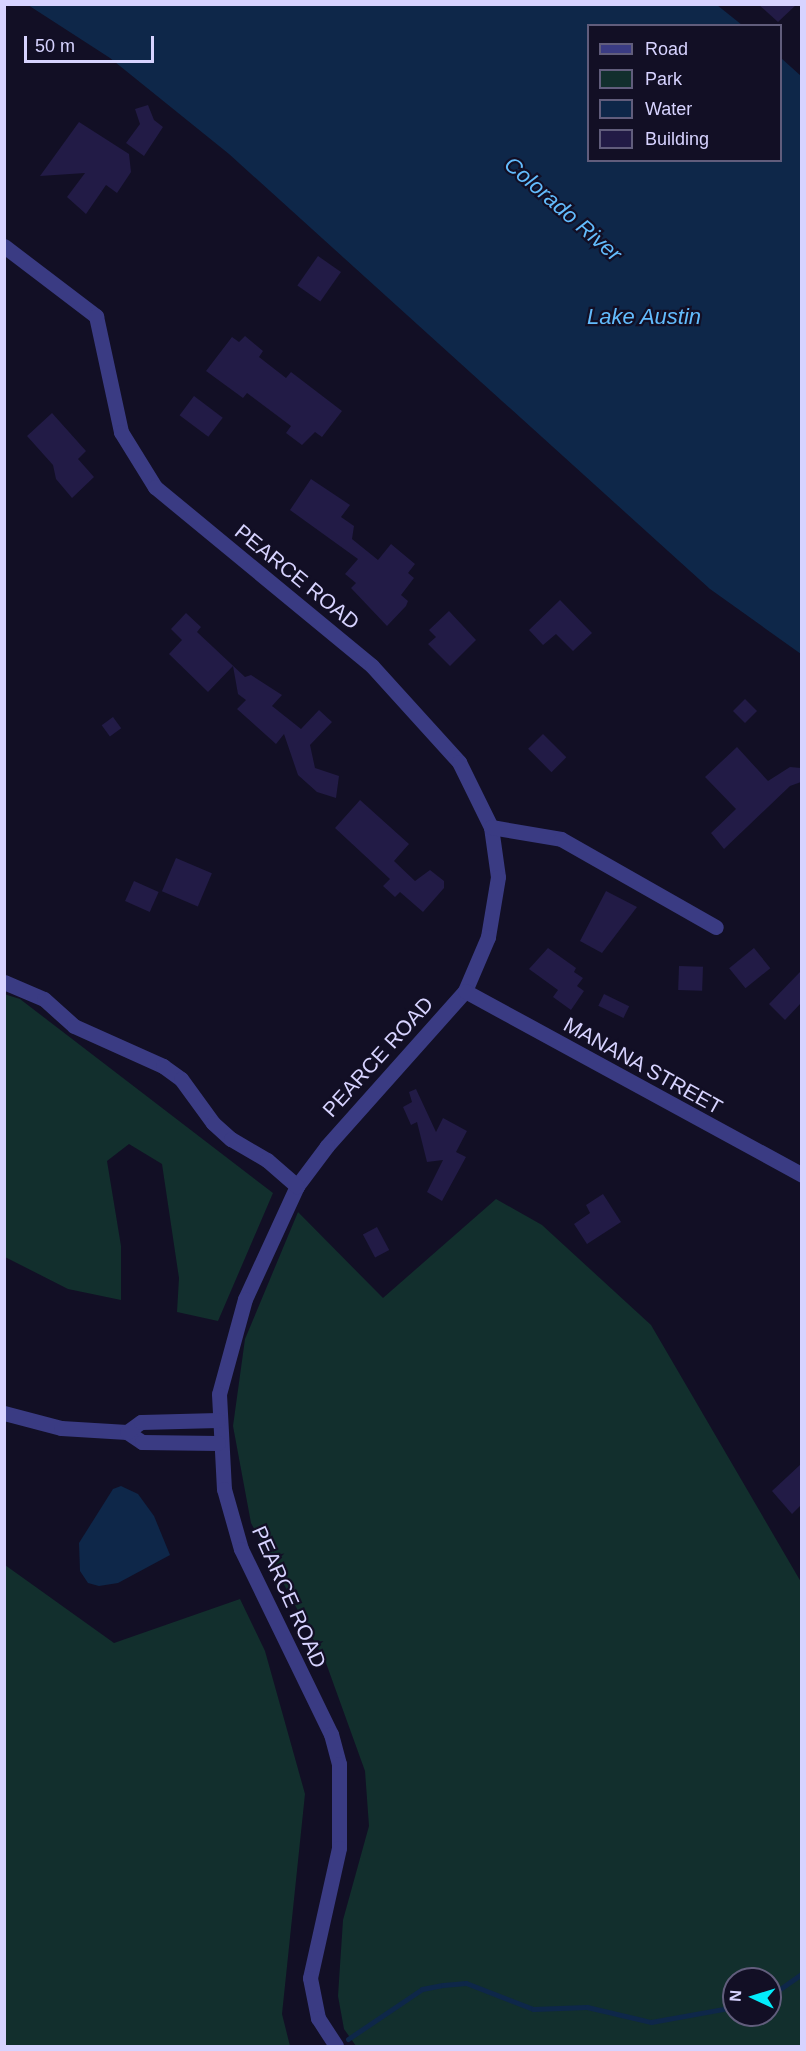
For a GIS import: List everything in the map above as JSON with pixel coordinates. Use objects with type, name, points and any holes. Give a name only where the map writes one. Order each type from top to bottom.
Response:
[{"type":"street","name":"PEARCE ROAD","points":[[4,246],[96,316],[121,432],[155,487],[372,666],[459,762],[491,827],[498,877],[488,937],[465,991],[327,1146],[297,1186],[232,1334],[218,1420],[218,1443],[224,1489],[241,1550],[331,1734],[339,1764],[339,1848],[310,1978],[318,2018],[336,2046]]},
{"type":"street","points":[[491,827],[561,839],[716,927]]},
{"type":"street","points":[[4,982],[44,999],[92,1035],[163,1066],[181,1079],[231,1139],[267,1160],[297,1186]]},
{"type":"street","name":"MANANA STREET","points":[[465,991],[801,1175]]},
{"type":"street","points":[[4,1413],[61,1428],[127,1432],[142,1442],[218,1443]]},
{"type":"street","points":[[127,1432],[141,1422],[218,1420]]},
{"type":"green space","points":[[4,994],[20,999],[273,1193],[218,1321],[177,1312],[179,1278],[162,1164],[129,1144],[107,1161],[121,1246],[121,1300],[68,1289],[5,1257]]},
{"type":"green space","points":[[496,1199],[542,1225],[651,1325],[801,1582],[801,2046],[356,2046],[344,2029],[338,1996],[343,1920],[369,1826],[365,1771],[326,1663],[251,1523],[233,1426],[245,1339],[298,1212],[383,1298]]},
{"type":"green space","points":[[5,1565],[114,1643],[240,1599],[265,1651],[305,1794],[282,2014],[290,2046],[5,2046]]},
{"type":"water","name":"Lake Austin","points":[[28,5],[717,5],[741,24],[587,24],[587,162],[782,162],[782,59],[801,76],[801,654],[710,589],[229,154],[110,58]]},
{"type":"water","points":[[121,1486],[138,1494],[154,1516],[170,1555],[118,1583],[99,1586],[88,1583],[80,1571],[79,1543],[113,1489]]},
{"type":"building","points":[[758,4],[797,4],[778,22]]},
{"type":"building","points":[[148,105],[154,120],[163,127],[144,156],[126,143],[140,124],[135,109]]},
{"type":"building","points":[[79,122],[129,154],[131,172],[117,193],[106,185],[86,214],[67,197],[85,173],[40,176]]},
{"type":"building","points":[[318,256],[341,272],[320,302],[297,285]]},
{"type":"building","points":[[245,336],[263,351],[259,357],[286,378],[291,372],[342,411],[322,437],[315,432],[302,445],[286,433],[291,426],[247,393],[243,398],[206,371],[232,337],[239,342]]},
{"type":"building","points":[[194,396],[223,418],[208,437],[180,415]]},
{"type":"building","points":[[52,413],[86,451],[78,459],[94,477],[72,498],[56,479],[53,465],[27,436]]},
{"type":"building","points":[[311,479],[350,505],[341,517],[354,526],[352,539],[378,560],[391,544],[415,564],[408,573],[414,578],[401,595],[408,601],[406,606],[387,626],[351,588],[356,583],[345,574],[358,559],[290,510]]},
{"type":"building","points":[[560,600],[592,633],[573,651],[556,634],[543,645],[529,630]]},
{"type":"building","points":[[449,611],[476,640],[450,666],[428,644],[436,637],[429,630]]},
{"type":"building","points":[[186,613],[201,627],[197,632],[245,677],[251,675],[282,695],[272,706],[301,729],[319,710],[332,722],[310,745],[315,768],[339,776],[336,798],[317,792],[298,775],[284,734],[276,744],[237,709],[246,700],[238,694],[233,666],[208,692],[169,654],[182,640],[171,629]]},
{"type":"building","points":[[745,699],[757,711],[745,723],[733,711]]},
{"type":"building","points":[[113,717],[121,728],[110,737],[102,725]]},
{"type":"building","points":[[543,734],[566,757],[551,772],[528,749]]},
{"type":"building","points":[[737,747],[768,781],[790,767],[801,768],[801,782],[790,786],[724,849],[711,833],[736,809],[705,777]]},
{"type":"building","points":[[360,800],[409,844],[394,861],[415,881],[430,870],[444,881],[444,888],[423,912],[400,892],[395,897],[383,886],[390,879],[335,828]]},
{"type":"building","points":[[176,858],[212,873],[198,906],[162,891]]},
{"type":"building","points":[[134,881],[159,892],[150,912],[125,901]]},
{"type":"building","points":[[606,891],[637,907],[602,953],[580,941]]},
{"type":"building","points":[[548,948],[576,968],[574,972],[583,978],[577,986],[584,991],[571,1010],[553,997],[558,990],[529,969]]},
{"type":"building","points":[[754,948],[770,968],[745,988],[729,968]]},
{"type":"building","points":[[679,966],[703,967],[702,991],[678,990]]},
{"type":"building","points":[[801,971],[801,1003],[785,1020],[769,1004]]},
{"type":"building","points":[[604,994],[629,1006],[623,1018],[598,1006]]},
{"type":"building","points":[[416,1089],[436,1132],[443,1118],[467,1131],[456,1152],[466,1157],[442,1201],[427,1192],[443,1160],[427,1162],[417,1122],[411,1125],[403,1107],[412,1102],[409,1092]]},
{"type":"building","points":[[603,1194],[621,1222],[587,1244],[574,1224],[590,1213],[586,1205]]},
{"type":"building","points":[[377,1227],[389,1250],[375,1257],[363,1235]]},
{"type":"building","points":[[801,1464],[801,1505],[792,1514],[772,1491]]},
{"type":"waterway","points":[[782,1988],[802,1974]]},
{"type":"waterway","points":[[348,2039],[422,1989],[466,1983],[533,2009],[587,2007],[651,2022],[722,2009]]},
{"type":"water label","name":"Colorado River","points":[[563,209]]}]
